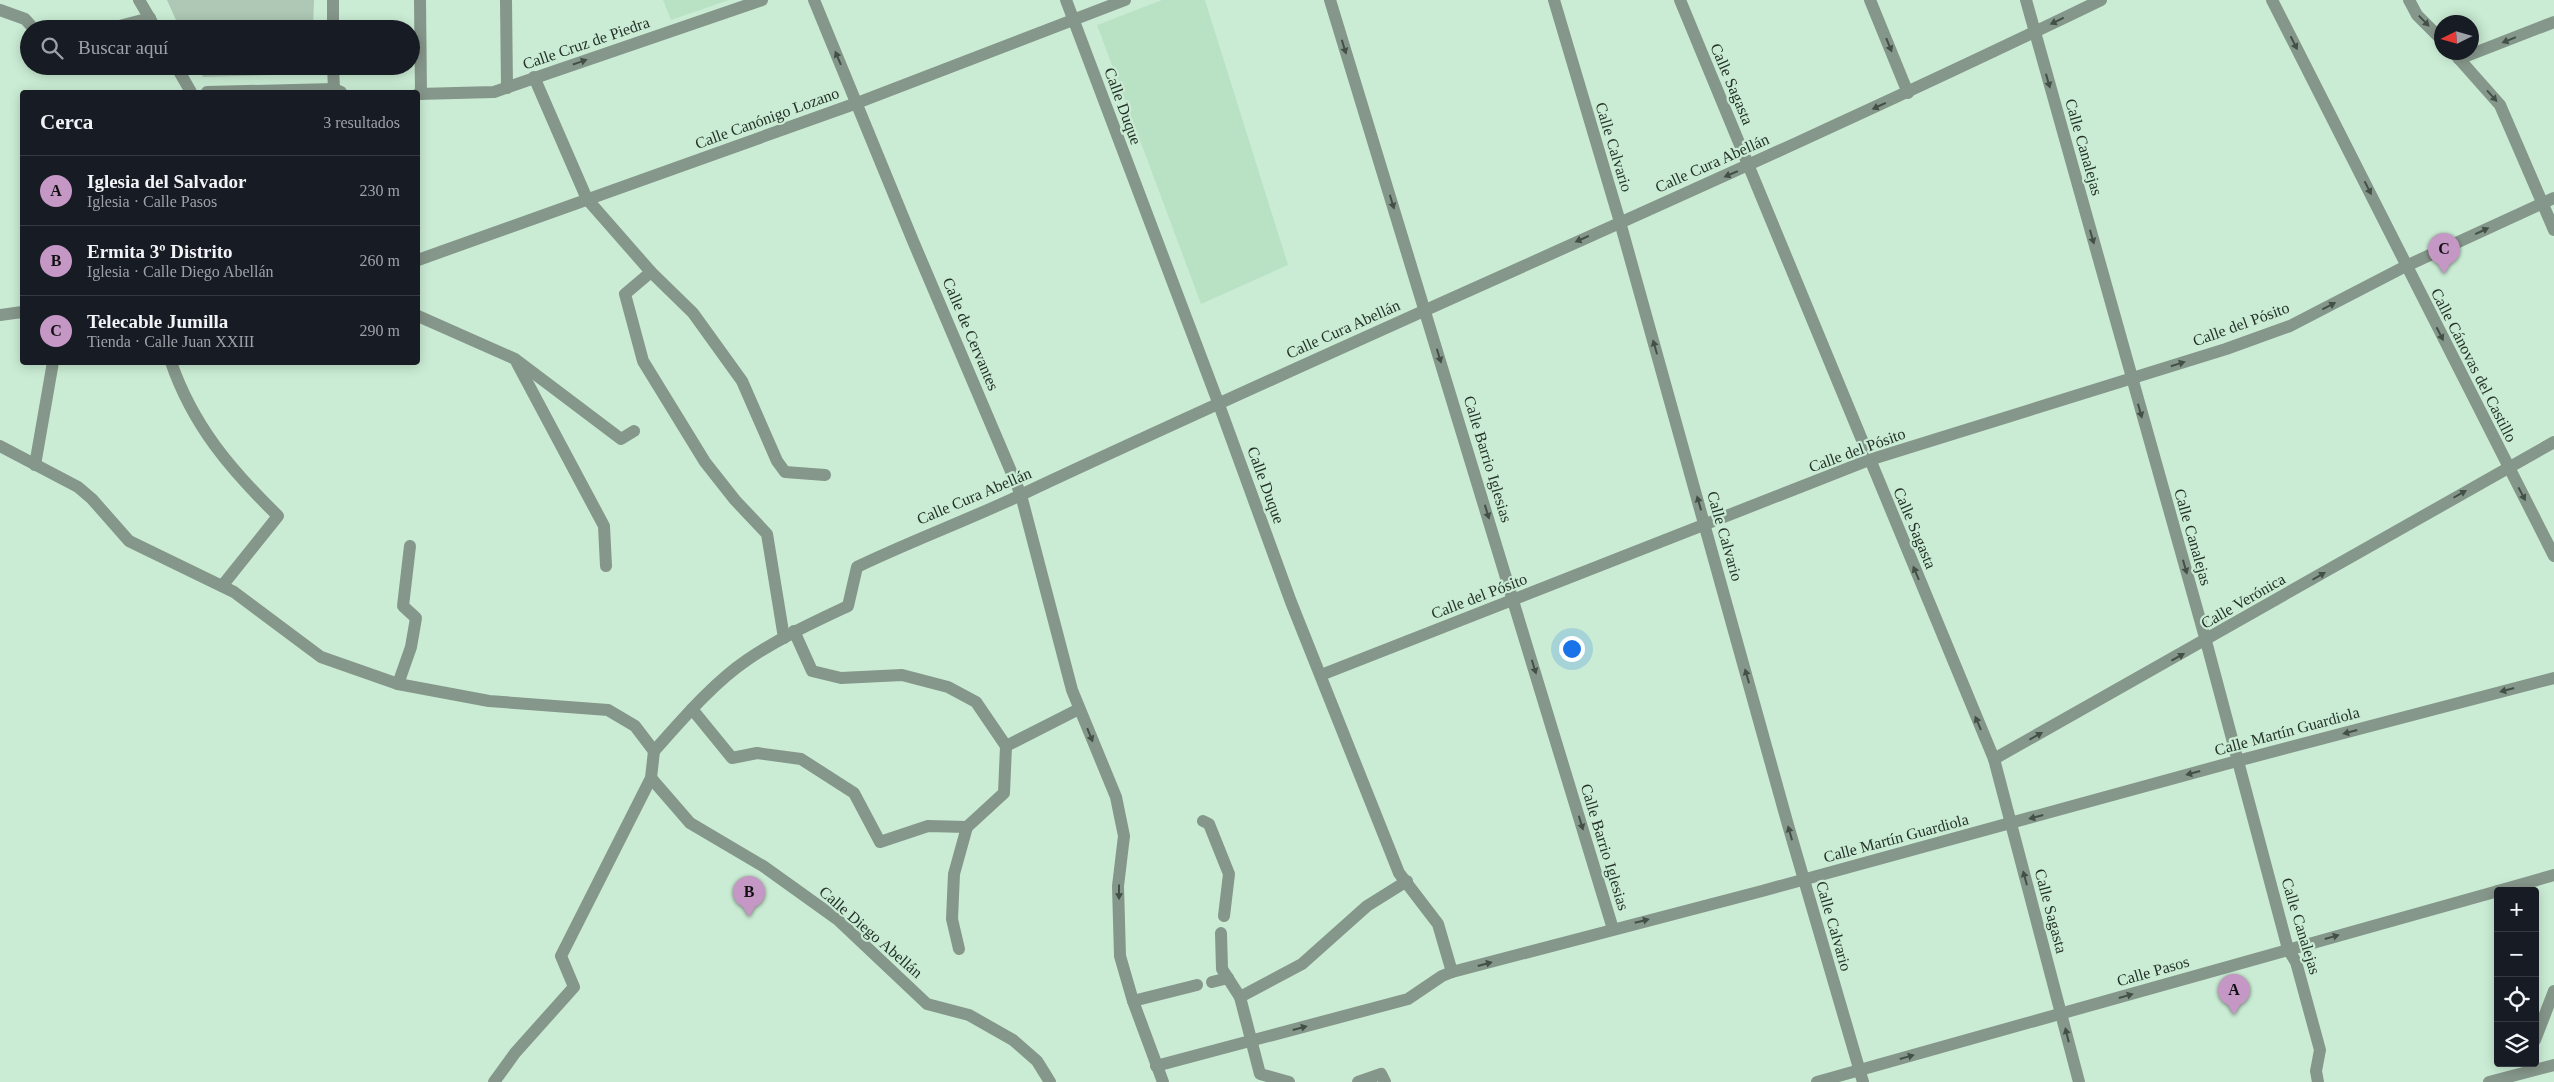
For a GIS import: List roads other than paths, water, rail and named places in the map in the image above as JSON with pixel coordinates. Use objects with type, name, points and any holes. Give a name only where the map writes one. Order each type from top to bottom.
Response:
[{"type":"street","points":[[139,0],[151,20]]},
{"type":"street","points":[[333,0],[333,20]]},
{"type":"street","points":[[420,0],[420,20]]},
{"type":"street","points":[[506,0],[507,88]]},
{"type":"street","name":"Calle Cruz de Piedra","points":[[420,94],[494,92],[762,0]]},
{"type":"street","name":"Calle de Cervantes","points":[[814,0],[912,241],[1021,495],[1072,690],[1116,797],[1124,836],[1118,886],[1120,956],[1163,1082]]},
{"type":"street","name":"Calle Duque","points":[[1066,0],[1218,402],[1291,602],[1399,872],[1438,924],[1452,972]]},
{"type":"street","name":"Calle Canónigo Lozano","points":[[420,259],[857,103],[1125,0]]},
{"type":"street","name":"Calle Barrio Iglesias","points":[[1330,0],[1613,929]]},
{"type":"street","name":"Calle Calvario","points":[[1554,0],[1620,222],[1804,880],[1862,1076]]},
{"type":"street","name":"Calle Sagasta","points":[[1680,0],[1994,759],[2080,1082]]},
{"type":"street","points":[[1870,0],[1908,93]]},
{"type":"street","name":"Calle Canalejas","points":[[2026,0],[2206,641],[2288,949],[2296,962],[2320,1050],[2316,1071],[2318,1082]]},
{"type":"street","name":"Calle Cura Abellán","points":[[654,751],[692,709],[746,661],[789,634],[848,606],[857,567],[901,545],[1021,495],[1218,402],[1749,166],[1908,93],[2101,0]]},
{"type":"street","name":"Calle Cánovas del Castillo","points":[[2272,0],[2507,467],[2554,556]]},
{"type":"street","points":[[2409,0],[2417,15],[2434,32]]},
{"type":"street","points":[[0,10],[26,20]]},
{"type":"street","points":[[2479,48],[2554,22]]},
{"type":"street","points":[[2460,60],[2500,105],[2548,200],[2554,230]]},
{"type":"street","points":[[181,75],[190,90]]},
{"type":"street","points":[[334,75],[337,90]]},
{"type":"street","points":[[419,75],[419,90]]},
{"type":"street","points":[[534,77],[587,199],[651,272],[693,313],[742,381],[777,461],[785,472],[825,475]]},
{"type":"street","name":"Calle del Pósito","points":[[1321,675],[1705,526],[1869,460],[2131,379],[2280,330],[2406,266],[2548,200]]},
{"type":"street","points":[[651,272],[625,294],[643,361],[705,462],[735,500],[767,534],[789,634],[812,672],[840,678],[902,675],[948,686],[976,702],[1006,746],[1004,793],[967,827],[954,874],[952,919],[959,949]]},
{"type":"street","points":[[0,315],[20,312]]},
{"type":"street","points":[[420,317],[515,359],[621,439],[634,431]]},
{"type":"street","points":[[515,359],[604,526],[606,566]]},
{"type":"street","points":[[35,465],[52,365]]},
{"type":"street","points":[[172,365],[196,419],[208,438],[245,484],[278,516],[222,586]]},
{"type":"street","name":"Calle Verónica","points":[[1994,759],[2206,641],[2507,467],[2554,442]]},
{"type":"street","points":[[0,446],[78,488],[92,499],[129,541],[234,592],[321,657],[398,684],[489,701],[608,710],[634,726],[654,751],[651,778],[561,956],[574,988],[515,1053],[494,1082]]},
{"type":"street","points":[[398,684],[411,646],[416,618],[403,606],[410,546]]},
{"type":"street","name":"Calle Martín Guardiola","points":[[1156,1066],[1408,999],[1442,976],[1452,972],[1804,880],[2237,761],[2554,678]]},
{"type":"street","points":[[692,709],[732,758],[757,753],[801,759],[854,793],[880,842],[928,826],[967,827]]},
{"type":"street","points":[[1006,746],[1079,709]]},
{"type":"street","name":"Calle Diego Abellán","points":[[651,778],[690,823],[763,866],[837,919],[928,1004],[969,1016],[1013,1040],[1036,1062],[1050,1082]]},
{"type":"street","points":[[1203,821],[1209,824],[1228,874],[1224,916]]},
{"type":"street","name":"Calle Pasos","points":[[2512,887],[2554,875]]},
{"type":"street","points":[[1240,997],[1302,964],[1367,906],[1406,881]]},
{"type":"street","name":"Calle Pasos","points":[[1817,1082],[1862,1076],[2062,1014],[2494,892]]},
{"type":"street","points":[[1221,933],[1222,969],[1240,997],[1253,1040],[1260,1074],[1289,1082]]},
{"type":"street","points":[[1212,982],[1228,978]]},
{"type":"street","points":[[1134,1001],[1197,985]]},
{"type":"street","points":[[2539,1030],[2554,991]]},
{"type":"street","points":[[2539,1066],[2554,1065]]},
{"type":"street","points":[[2489,1082],[2530,1067]]},
{"type":"street","points":[[1358,1082],[1381,1074],[1385,1082]]},
{"type":"place","name":"Telecable Jumilla","points":[[2444,274]]},
{"type":"place","name":"Ermita 3º Distrito","points":[[749,917]]},
{"type":"place","name":"Iglesia del Salvador","points":[[2234,1015]]}]
